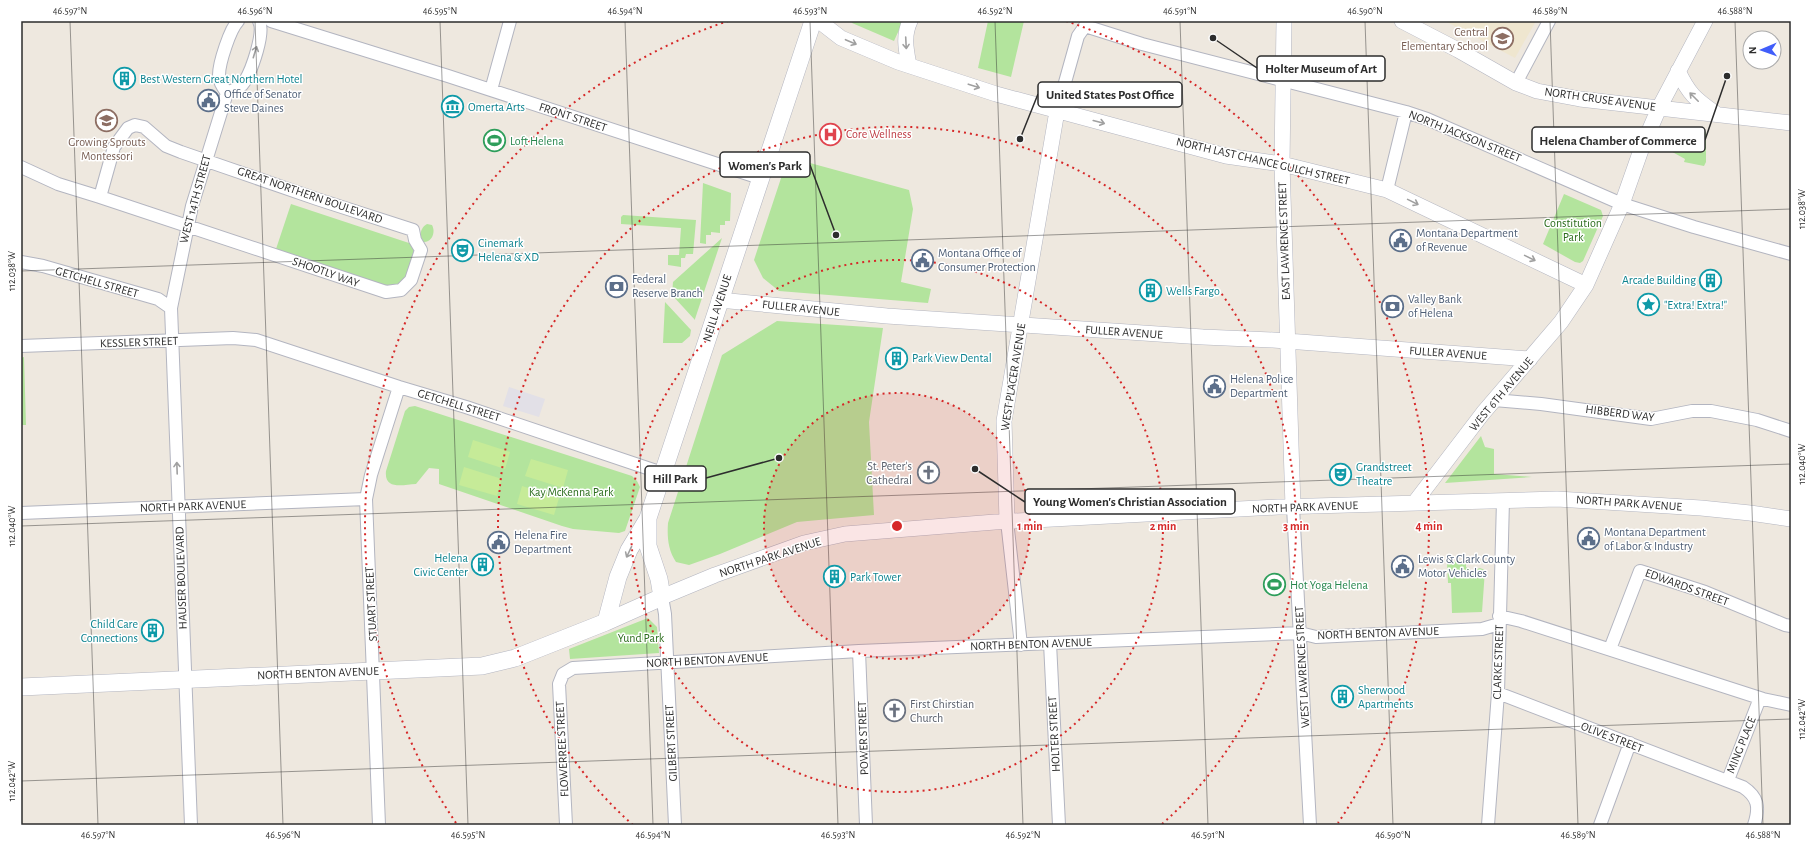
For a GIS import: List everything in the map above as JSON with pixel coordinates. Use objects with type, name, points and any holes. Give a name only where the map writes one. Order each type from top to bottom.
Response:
[{"type":"main road","name":"NEILL AVENUE","points":[[662,597],[659,579],[648,546],[648,518],[719,300],[813,21]]},
{"type":"main road","points":[[606,622],[621,570],[629,550],[648,518]]},
{"type":"main road","name":"NORTH PARK AVENUE","points":[[606,622],[662,597]]},
{"type":"main road","name":"NORTH BENTON AVENUE","points":[[21,687],[461,668],[500,662],[606,622]]},
{"type":"street","points":[[238,21],[230,34],[219,75],[221,84],[227,93],[239,88],[245,82],[260,39],[261,26],[259,21]]},
{"type":"street","name":"FRONT STREET","points":[[271,21],[490,90],[760,178]]},
{"type":"street","points":[[490,90],[510,21]]},
{"type":"street","name":"NORTH LAST CHANCE GULCH STREET","points":[[819,21],[841,38],[909,65],[996,94],[1226,156],[1282,164],[1386,190],[1586,286]]},
{"type":"street","points":[[909,65],[905,42],[906,30],[910,21]]},
{"type":"street","name":"EAST LAWRENCE STREET","points":[[1284,21],[1282,164],[1288,342]]},
{"type":"street","name":"NORTH CRUSE AVENUE","points":[[1402,21],[1458,50],[1516,83],[1537,90],[1580,99],[1791,123]]},
{"type":"street","points":[[1516,83],[1550,21]]},
{"type":"street","name":"WEST 6TH AVENUE","points":[[1415,502],[1494,400],[1561,322],[1586,286],[1622,204],[1641,150],[1659,108],[1705,21]]},
{"type":"street","name":"NORTH JACKSON STREET","points":[[1057,111],[1078,36],[1085,26],[1142,44],[1284,82],[1406,112],[1427,119],[1622,204],[1694,227],[1791,254]]},
{"type":"street","points":[[1678,71],[1687,90],[1697,100],[1718,114]]},
{"type":"street","name":"WEST 14TH STREET","points":[[171,308],[187,225],[227,93]]},
{"type":"street","name":"WEST PLACER AVENUE","points":[[1021,644],[1007,521],[1004,421],[1057,111]]},
{"type":"street","points":[[1386,190],[1406,112]]},
{"type":"street","name":"GREAT NORTHERN BOULEVARD","points":[[100,197],[114,147],[128,128],[135,125],[144,127],[166,146],[317,199],[414,230]]},
{"type":"street","name":"SHOOTLY WAY","points":[[21,167],[58,184],[187,225],[386,292],[401,290],[411,280],[421,250],[415,240],[414,230]]},
{"type":"street","name":"GETCHELL STREET","points":[[21,262],[43,266],[158,299],[171,308]]},
{"type":"street","name":"FULLER AVENUE","points":[[719,300],[840,312],[1530,359]]},
{"type":"street","name":"HAUSER BOULEVARD","points":[[171,308],[184,679],[191,825]]},
{"type":"street","name":"KESSLER STREET","points":[[21,346],[233,338],[256,340]]},
{"type":"street","name":"GETCHELL STREET","points":[[256,340],[399,387],[466,407],[662,473]]},
{"type":"street","name":"WEST LAWRENCE STREET","points":[[1288,342],[1294,507],[1310,825]]},
{"type":"street","name":"STUART STREET","points":[[379,825],[366,499],[371,475],[399,387]]},
{"type":"street","name":"HIBBERD WAY","points":[[1494,400],[1541,404],[1651,419],[1686,412],[1711,411],[1757,420],[1791,431]]},
{"type":"street","name":"NORTH PARK AVENUE","points":[[21,513],[366,499]]},
{"type":"street","name":"NORTH PARK AVENUE","points":[[662,597],[783,549],[844,534],[1007,521],[1415,502],[1557,499],[1653,504],[1750,513],[1791,520]]},
{"type":"street","name":"CLARKE STREET","points":[[1490,824],[1498,693],[1503,500]]},
{"type":"street","name":"EDWARDS STREET","points":[[1610,649],[1640,571],[1705,592],[1791,626]]},
{"type":"street","points":[[662,597],[665,614],[667,662]]},
{"type":"street","name":"NORTH BENTON AVENUE","points":[[563,674],[573,668],[859,651],[1300,633],[1316,637],[1482,629],[1499,620],[1521,621],[1760,698],[1791,704]]},
{"type":"street","name":"HOLTER STREET","points":[[1050,643],[1059,825]]},
{"type":"street","name":"POWER STREET","points":[[859,651],[866,825]]},
{"type":"street","name":"GILBERT STREET","points":[[667,662],[675,825]]},
{"type":"street","name":"FLOWERREE STREET","points":[[563,674],[559,684],[566,825]]},
{"type":"street","name":"OLIVE STREET","points":[[1498,693],[1728,780]]},
{"type":"street","name":"MING PLACE","points":[[1754,825],[1757,816],[1757,801],[1750,792],[1728,780],[1760,698]]},
{"type":"street","points":[[1600,825],[1630,743]]},
{"type":"shaded area","name":"Central Elementary School","points":[[1445,21],[1536,21],[1515,58]]},
{"type":"shaded area","points":[[509,387],[545,399],[539,417],[503,406]]},
{"type":"green space","points":[[851,21],[903,21],[894,41],[852,23]]},
{"type":"green space","points":[[988,21],[1024,21],[1011,77],[978,68]]},
{"type":"green space","points":[[1680,129],[1706,132],[1706,162],[1704,166],[1684,162],[1685,159],[1658,144],[1667,134]]},
{"type":"green space","points":[[788,157],[909,190],[913,209],[901,282],[931,289],[928,303],[779,291],[763,278],[754,260]]},
{"type":"green space","points":[[703,183],[731,193],[730,221],[725,221],[725,225],[720,225],[720,233],[711,232],[711,235],[706,235],[706,244],[700,243]]},
{"type":"green space","name":"Constitution Park","points":[[1564,194],[1601,210],[1603,216],[1583,261],[1580,263],[1575,262],[1543,244]]},
{"type":"green space","points":[[291,204],[409,243],[414,249],[408,274],[401,282],[388,287],[276,249]]},
{"type":"green space","points":[[623,215],[696,220],[693,254],[686,254],[685,258],[681,258],[681,267],[668,265],[668,255],[679,255],[681,228],[621,224],[621,217]]},
{"type":"green space","points":[[427,224],[432,225],[434,231],[429,241],[423,242],[421,232]]},
{"type":"green space","points":[[722,238],[695,320],[672,295],[673,282]]},
{"type":"green space","points":[[665,302],[691,330],[690,336],[682,343],[663,343]]},
{"type":"green space","points":[[777,321],[883,328],[869,422],[874,515],[797,522],[720,554],[689,565],[676,562],[671,553],[668,523],[722,355]]},
{"type":"green space","points":[[24,357],[26,425],[21,425],[21,358]]},
{"type":"green space","name":"Kay McKenna Park","points":[[415,406],[632,476],[640,487],[625,531],[619,533],[573,529],[562,526],[439,484],[439,469],[429,468],[416,484],[391,484],[386,477],[386,471],[405,411],[409,407]]},
{"type":"green space","points":[[1481,436],[1485,447],[1494,449],[1494,474],[1532,477],[1445,483]]},
{"type":"green space","points":[[473,440],[510,452],[505,469],[468,457]]},
{"type":"green space","points":[[531,459],[568,470],[563,488],[525,476]]},
{"type":"green space","points":[[464,467],[502,479],[497,496],[459,485]]},
{"type":"green space","points":[[522,486],[559,498],[554,515],[517,504]]},
{"type":"green space","points":[[1466,561],[1466,567],[1471,571],[1480,568],[1485,570],[1482,612],[1452,613],[1451,583],[1448,583],[1447,562]]},
{"type":"green space","name":"Yund Park","points":[[648,618],[657,627],[659,653],[570,659],[569,649]]},
{"type":"place","name":"Holter Museum of Art","points":[[1213,38]]},
{"type":"place","name":"Central Elementary School","points":[[1503,39]]},
{"type":"place","name":"Helena Chamber of Commerce","points":[[1727,76]]},
{"type":"place","name":"Best Western Great Northern Hotel","points":[[125,79]]},
{"type":"place","name":"Office of Senator Steve Daines","points":[[209,101]]},
{"type":"place","name":"Omerta Arts","points":[[452,107]]},
{"type":"place","name":"Growing Sprouts Montessori","points":[[107,121]]},
{"type":"place","name":"Core Wellness","points":[[830,134]]},
{"type":"place","name":"United States Post Office","points":[[1020,139]]},
{"type":"place","name":"Loft Helena","points":[[495,141]]},
{"type":"place","name":"Women's Park","points":[[836,235]]},
{"type":"place","name":"Montana Department of Revenue","points":[[1400,240]]},
{"type":"place","name":"Cinemark Helena & XD","points":[[463,250]]},
{"type":"place","name":"Montana Office of Consumer Protection","points":[[923,260]]},
{"type":"place","name":"Arcade Building","points":[[1711,280]]},
{"type":"place","name":"Federal Reserve Branch","points":[[617,286]]},
{"type":"place","name":"Wells Fargo","points":[[1151,291]]},
{"type":"place","name":"\"Extra! Extra!\"","points":[[1648,305]]},
{"type":"place","name":"Valley Bank of Helena","points":[[1393,306]]},
{"type":"place","name":"Park View Dental","points":[[897,358]]},
{"type":"place","name":"Helena Police Department","points":[[1215,386]]},
{"type":"place","name":"Hill Park","points":[[779,458]]},
{"type":"place","name":"Young Women's Christian Association","points":[[975,469]]},
{"type":"place","name":"St. Peter's Cathedral","points":[[928,473]]},
{"type":"place","name":"Grandstreet Theatre","points":[[1341,474]]},
{"type":"place","name":"Montana Department of Labor & Industry","points":[[1589,539]]},
{"type":"place","name":"Helena Fire Department","points":[[499,542]]},
{"type":"place","name":"Helena Civic Center","points":[[483,565]]},
{"type":"place","name":"Lewis & Clark County Motor Vehicles","points":[[1403,566]]},
{"type":"place","name":"Park Tower","points":[[835,577]]},
{"type":"place","name":"Hot Yoga Helena","points":[[1274,585]]},
{"type":"place","name":"Child Care Connections","points":[[153,631]]},
{"type":"place","name":"Sherwood Apartments","points":[[1342,697]]},
{"type":"place","name":"First Chirstian Church","points":[[894,711]]}]
